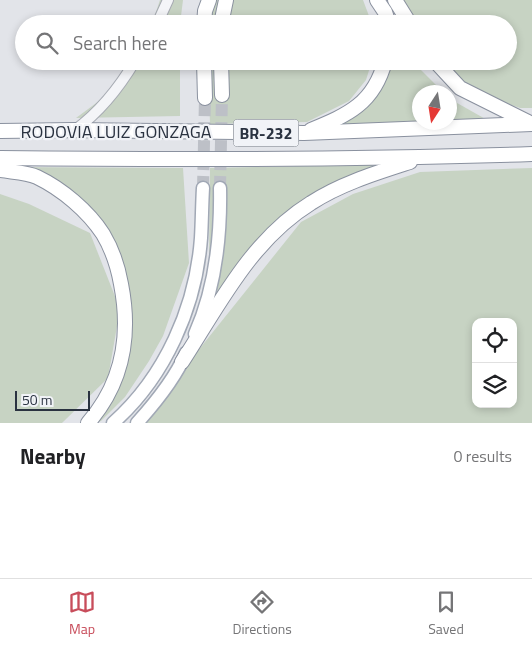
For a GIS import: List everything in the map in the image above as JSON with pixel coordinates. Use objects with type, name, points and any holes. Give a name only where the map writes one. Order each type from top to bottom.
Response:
[{"type":"highway","points":[[205,15],[209,0]]},
{"type":"highway","points":[[223,15],[226,0]]},
{"type":"highway","points":[[377,0],[386,15]]},
{"type":"highway","points":[[395,0],[404,15]]},
{"type":"highway","points":[[204,70],[205,98]]},
{"type":"highway","points":[[221,70],[222,95]]},
{"type":"highway","points":[[304,134],[343,116],[359,106],[375,86],[381,70]]},
{"type":"highway","points":[[443,70],[460,88],[531,124]]},
{"type":"highway","name":"RODOVIA LUIZ GONZAGA","points":[[0,132],[75,130],[304,134],[531,124]]},
{"type":"highway","name":"RODOVIA LUIZ GONZAGA","points":[[0,158],[170,160],[425,158],[532,154]]},
{"type":"highway","points":[[182,362],[250,257],[283,224],[311,202],[343,186],[425,158]]},
{"type":"highway","points":[[0,170],[35,176],[51,184],[87,214],[103,234],[118,266],[126,309],[125,344],[111,389],[99,410],[88,423]]},
{"type":"main road","points":[[113,423],[144,390],[164,361],[191,296],[201,239],[203,188]]},
{"type":"main road","points":[[138,423],[159,399],[182,362],[199,324],[210,290],[216,256],[221,215],[220,188]]},
{"type":"street","points":[[161,15],[168,0]]},
{"type":"street","points":[[75,130],[106,103],[130,70]]},
{"type":"green space","points":[[160,0],[183,0],[181,15],[155,15]]},
{"type":"green space","points":[[217,0],[363,0],[369,15],[209,15]]},
{"type":"green space","points":[[403,0],[532,0],[532,108],[520,108],[464,88],[447,70],[517,70],[517,15],[410,15]]},
{"type":"green space","points":[[123,70],[180,70],[180,116],[76,118],[107,95]]},
{"type":"green space","points":[[208,70],[369,70],[366,80],[349,101],[307,122],[210,124]]},
{"type":"green space","points":[[378,70],[421,70],[436,85],[412,85],[412,122],[336,126],[354,116]]},
{"type":"green space","points":[[457,103],[489,121],[457,122]]},
{"type":"green space","points":[[380,164],[314,194],[280,219],[241,260],[197,322],[209,261],[210,168]]},
{"type":"green space","points":[[4,167],[183,168],[189,263],[163,336],[149,361],[125,397],[101,421],[96,423],[108,395],[118,346],[118,269],[98,233],[69,202],[35,180]]},
{"type":"green space","points":[[532,168],[532,423],[140,423],[301,222],[353,194],[420,172]]},
{"type":"green space","points":[[0,194],[29,204],[90,233],[120,309],[108,378],[62,423],[0,423]]},
{"type":"tunnel","points":[[220,188],[222,95]]},
{"type":"tunnel","points":[[203,188],[205,98]]}]
